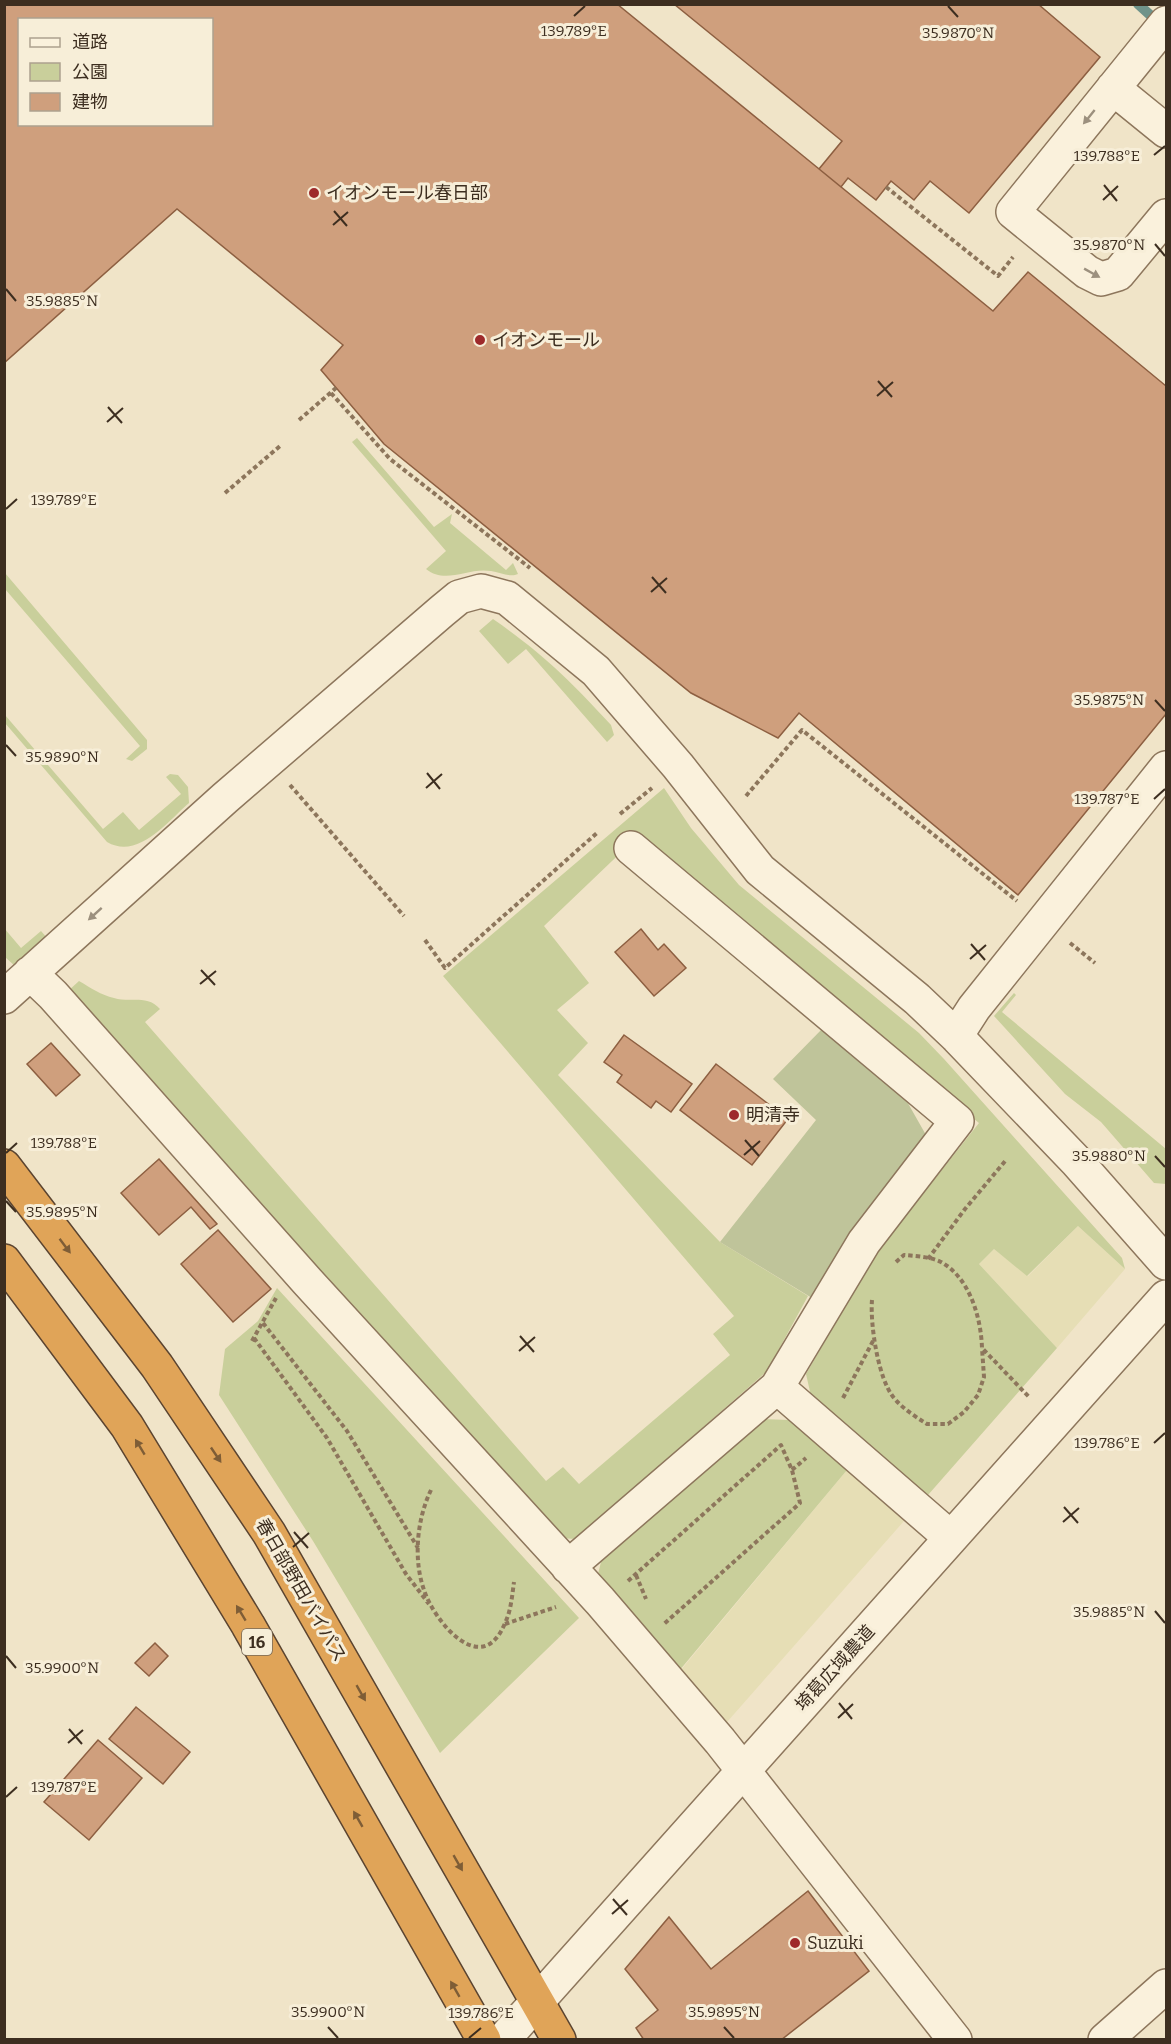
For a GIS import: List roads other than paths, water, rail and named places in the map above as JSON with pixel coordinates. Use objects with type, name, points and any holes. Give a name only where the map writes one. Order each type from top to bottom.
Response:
[{"type":"highway","name":"春日部野田バイパス","points":[[4,1166],[157,1366],[269,1533],[559,2040]]},
{"type":"highway","name":"16","points":[[4,1261],[127,1426],[248,1625],[484,2040]]},
{"type":"street","points":[[1167,23],[1013,212],[1087,272],[1101,279],[1118,274],[1167,216]]},
{"type":"street","points":[[1113,88],[1167,131]]},
{"type":"street","points":[[4,997],[138,875],[442,610],[459,597],[481,591],[507,598],[596,671],[678,766],[760,870],[917,999],[957,1036],[1077,1162],[1167,1263]]},
{"type":"street","points":[[957,1036],[974,1008],[1167,768]]},
{"type":"street","points":[[568,1567],[777,1387],[864,1242],[957,1120],[631,848]]},
{"type":"street","points":[[30,973],[53,995],[315,1289],[600,1601],[742,1771],[955,2040]]},
{"type":"street","name":"埼葛広域農道","points":[[503,2040],[1167,1297]]},
{"type":"street","points":[[777,1387],[951,1538]]},
{"type":"street","points":[[1105,2040],[1167,1986]]},
{"type":"waterway","points":[[1138,4],[1160,24]]},
{"type":"place","name":"イオンモール春日部","points":[[314,193]]},
{"type":"place","name":"イオンモール","points":[[480,340]]},
{"type":"place","name":"明清寺","points":[[734,1115]]},
{"type":"place","name":"Suzuki","points":[[795,1943]]}]
